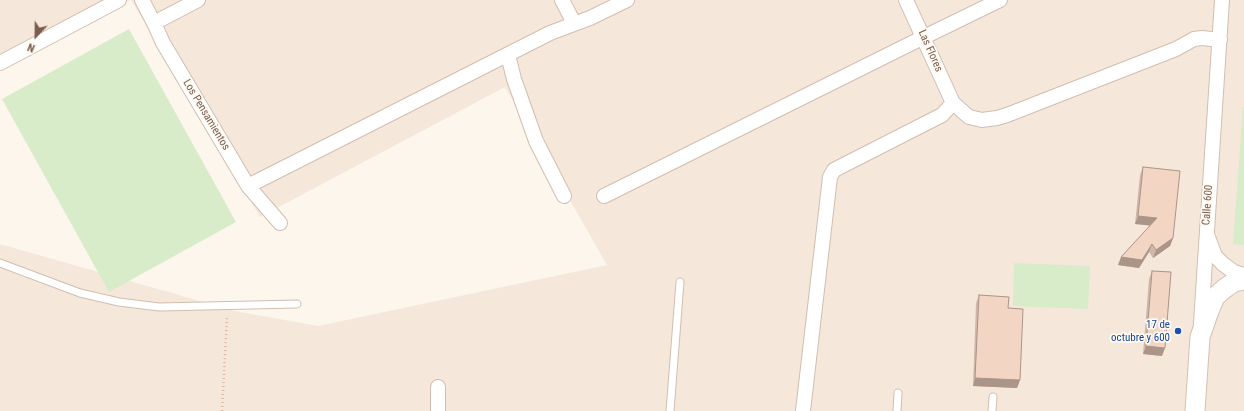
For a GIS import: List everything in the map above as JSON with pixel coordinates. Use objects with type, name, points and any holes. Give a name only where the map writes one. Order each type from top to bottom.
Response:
[{"type":"main road","points":[[1200,337],[1215,297],[1234,282],[1244,280]]},
{"type":"main road","name":"Calle 600","points":[[1194,411],[1200,337]]},
{"type":"street","points":[[0,64],[119,0]]},
{"type":"street","name":"Los Pensamientos","points":[[142,0],[163,43],[248,186],[280,223]]},
{"type":"street","points":[[154,23],[198,0]]},
{"type":"street","points":[[562,0],[574,23]]},
{"type":"street","points":[[248,186],[550,33],[590,18],[627,0]]},
{"type":"street","name":"Las Flores","points":[[906,0],[953,103]]},
{"type":"street","points":[[604,196],[1000,0]]},
{"type":"street","name":"Calle 600","points":[[1200,337],[1222,0]]},
{"type":"street","points":[[803,411],[830,177],[834,170],[942,115],[953,103],[969,116],[982,120],[996,118],[1176,49],[1194,39],[1202,38],[1220,40]]},
{"type":"street","points":[[508,55],[514,79],[536,141],[564,196]]},
{"type":"street","points":[[1206,233],[1216,256],[1223,264],[1234,272],[1244,275]]},
{"type":"street","points":[[438,387],[438,411]]},
{"type":"lane","points":[[0,263],[80,293],[119,302],[159,307],[297,304]]},
{"type":"lane","points":[[670,411],[680,282]]},
{"type":"lane","points":[[897,411],[898,393]]},
{"type":"lane","points":[[992,397],[992,411]]},
{"type":"path","points":[[222,411],[227,305]]},
{"type":"shaded area","points":[[0,0],[130,0],[0,64]]},
{"type":"shaded area","points":[[131,0],[1244,0],[1244,411],[0,411],[0,244],[235,311],[318,326],[607,265],[505,87],[260,217]]},
{"type":"green space","points":[[129,29],[236,222],[109,292],[2,99]]},
{"type":"green space","points":[[1244,107],[1244,245],[1233,244]]},
{"type":"green space","points":[[1014,263],[1090,266],[1088,309],[1013,306]]},
{"type":"building","points":[[1143,167],[1180,171],[1173,238],[1156,250],[1152,244],[1142,260],[1121,257],[1157,218],[1138,216]]},
{"type":"building","points":[[1152,271],[1171,272],[1165,348],[1146,346]]},
{"type":"building","points":[[979,295],[1009,297],[1008,308],[1023,309],[1020,380],[975,378]]},
{"type":"place","name":"17 de octubre y 600","points":[[1178,331]]}]
